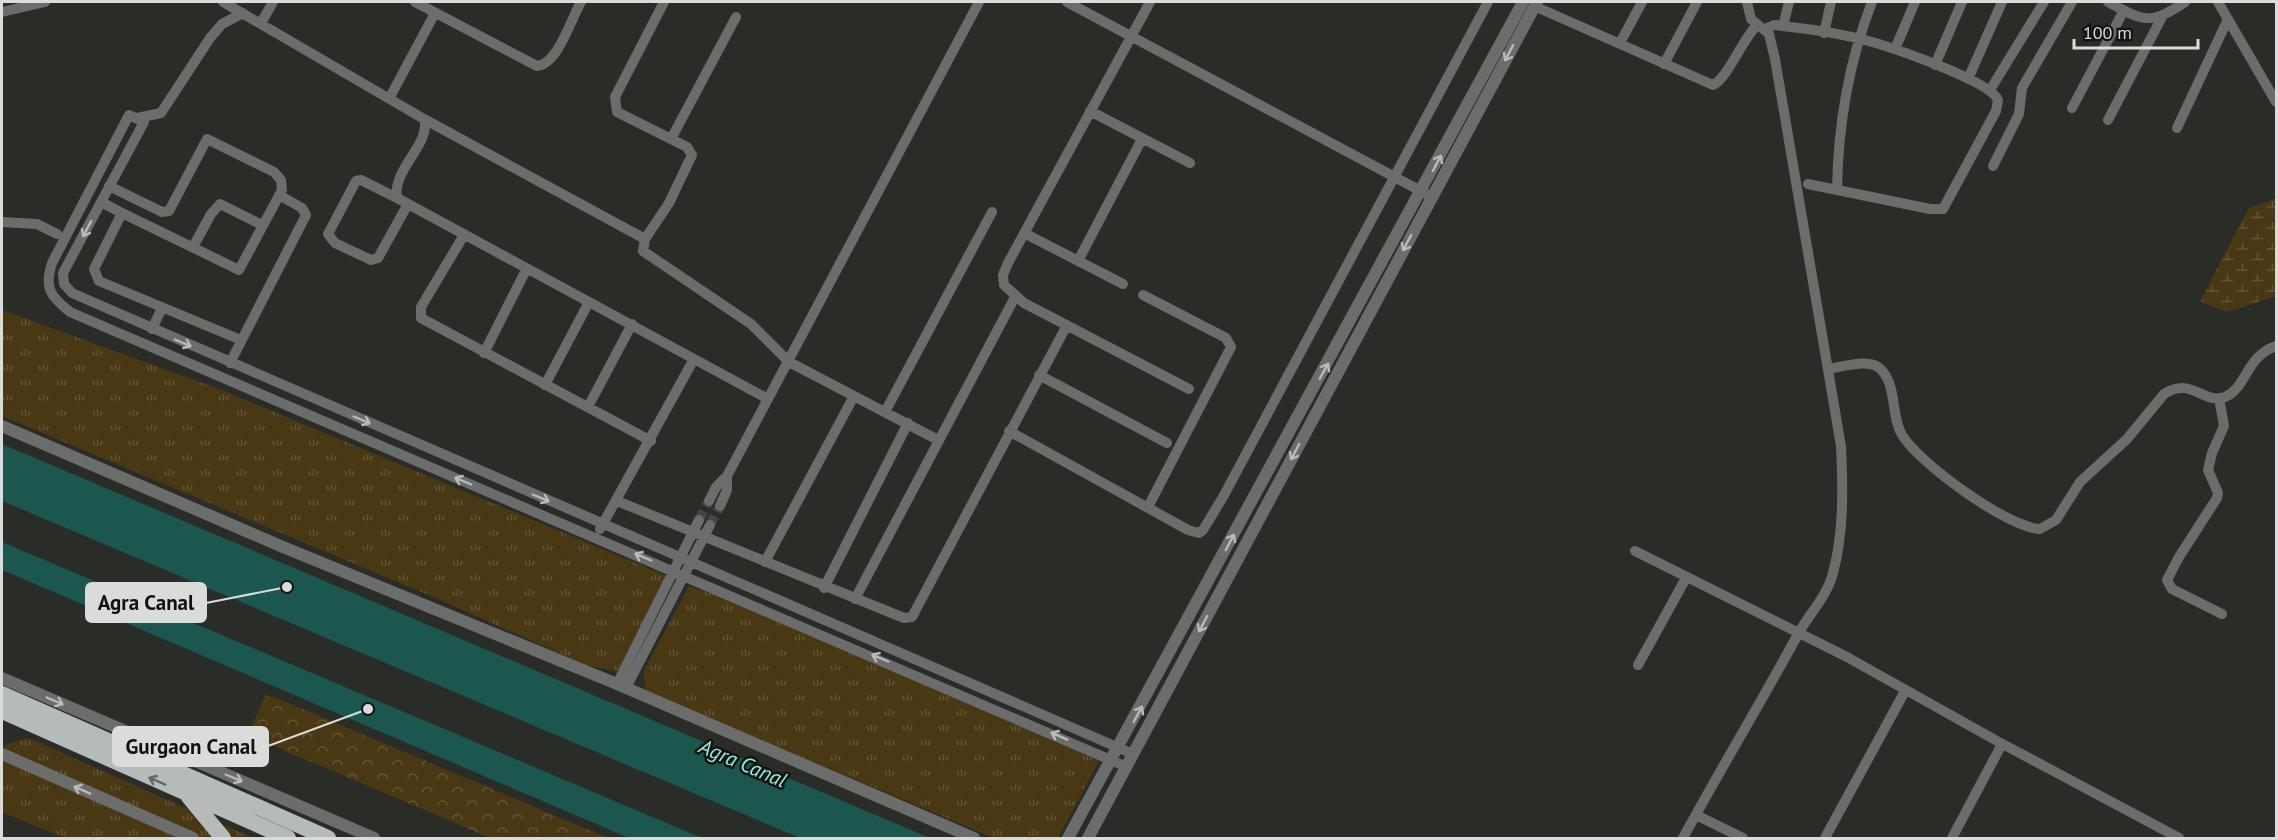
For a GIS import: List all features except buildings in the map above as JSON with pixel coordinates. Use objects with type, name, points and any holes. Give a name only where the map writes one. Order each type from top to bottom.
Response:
[{"type":"highway","points":[[2,693],[328,838]]},
{"type":"highway","points":[[2,711],[288,838]]},
{"type":"highway","points":[[187,794],[223,838]]},
{"type":"street","points":[[2,12],[45,2]]},
{"type":"street","points":[[223,2],[390,97],[424,119],[645,239]]},
{"type":"street","points":[[261,23],[273,2]]},
{"type":"street","points":[[415,2],[537,66],[550,60],[576,3]]},
{"type":"street","points":[[664,2],[620,84],[614,106],[617,112],[624,117],[687,147],[692,155],[669,203],[645,239],[643,251],[751,324],[789,362],[938,440]]},
{"type":"street","points":[[709,501],[716,487],[727,476],[789,362],[979,2]]},
{"type":"street","points":[[1066,2],[1427,194]]},
{"type":"street","points":[[1150,2],[1024,233],[1004,274],[1004,285],[1015,297],[1189,389]]},
{"type":"street","points":[[1009,431],[1194,532],[1199,532],[1206,526],[1488,2]]},
{"type":"street","points":[[1620,44],[1642,2]]},
{"type":"street","points":[[1664,64],[1697,2]]},
{"type":"street","points":[[1683,838],[1799,632],[1827,588],[1833,573],[1840,525],[1843,485],[1841,446],[1773,44],[1761,27],[1751,19],[1747,2]]},
{"type":"street","points":[[1783,26],[1789,2]]},
{"type":"street","points":[[1824,33],[1831,2]]},
{"type":"street","points":[[1837,190],[1842,112],[1858,38],[1872,2]]},
{"type":"street","points":[[1895,49],[1915,2]]},
{"type":"street","points":[[1935,65],[1962,2]]},
{"type":"street","points":[[1968,79],[2002,2]]},
{"type":"street","points":[[1990,90],[2044,2]]},
{"type":"street","points":[[1993,166],[2019,114],[2022,88],[2072,2]]},
{"type":"street","points":[[2108,2],[2144,18],[2162,17]]},
{"type":"street","points":[[2108,120],[2162,17],[2185,2]]},
{"type":"street","points":[[2218,2],[2277,102]]},
{"type":"street","points":[[1068,838],[1531,3],[1707,84],[1717,84],[1739,46],[1761,27],[1774,25],[1858,38],[1895,49],[1968,79],[1997,96],[1998,105],[1943,208],[1930,209],[1808,184]]},
{"type":"street","points":[[2072,108],[2124,10]]},
{"type":"street","points":[[243,13],[222,24],[210,38],[161,113],[136,118],[52,263],[47,278],[50,291],[70,312],[1127,766]]},
{"type":"street","points":[[390,97],[435,13]]},
{"type":"street","points":[[671,139],[736,17]]},
{"type":"street","points":[[2177,128],[2228,19]]},
{"type":"street","points":[[1090,111],[1190,163]]},
{"type":"street","points":[[136,118],[109,186],[63,273],[64,284],[72,293],[88,302],[1133,754]]},
{"type":"street","points":[[397,198],[398,181],[426,131],[424,119]]},
{"type":"street","points":[[101,202],[239,270],[279,195],[281,180],[273,172],[207,139],[169,211],[162,212],[109,186]]},
{"type":"street","points":[[1078,261],[1142,139]]},
{"type":"street","points":[[408,204],[378,258],[371,260],[335,243],[328,234],[356,181],[361,180],[408,204],[526,270],[632,324],[768,399]]},
{"type":"street","points":[[1088,838],[1427,194]]},
{"type":"street","points":[[230,363],[306,215],[302,208],[279,195]]},
{"type":"street","points":[[193,247],[211,214],[220,204],[262,225]]},
{"type":"street","points":[[885,412],[992,212]]},
{"type":"street","points":[[122,213],[94,269],[99,281],[241,340]]},
{"type":"street","points":[[2,222],[37,224],[57,234]]},
{"type":"street","points":[[1024,233],[1123,284]]},
{"type":"street","points":[[464,235],[420,312],[427,323],[651,441]]},
{"type":"street","points":[[484,353],[526,270]]},
{"type":"street","points":[[50,291],[64,284]]},
{"type":"street","points":[[1143,295],[1226,338],[1231,347],[1148,507]]},
{"type":"street","points":[[855,599],[1015,297]]},
{"type":"street","points":[[545,385],[589,302]]},
{"type":"street","points":[[152,329],[162,308]]},
{"type":"street","points":[[588,407],[632,324]]},
{"type":"street","points":[[616,501],[824,588],[904,618],[915,614],[1009,431],[1067,325]]},
{"type":"street","points":[[1828,369],[1869,364],[1878,367],[1888,381],[1899,428],[1911,445],[1988,507],[2034,529],[2049,526],[2056,519],[2085,475],[2127,440],[2164,394],[2172,389],[2186,387],[2219,398],[2232,393],[2257,356],[2277,346]]},
{"type":"street","points":[[596,537],[651,441],[694,359]]},
{"type":"street","points":[[1039,375],[1167,443]]},
{"type":"street","points":[[765,562],[854,396]]},
{"type":"street","points":[[2219,398],[2224,426],[2212,453],[2208,470],[2218,493],[2217,498],[2167,580],[2172,589],[2222,614]]},
{"type":"street","points":[[824,588],[908,423]]},
{"type":"street","points":[[2,426],[284,547],[621,686],[974,838]]},
{"type":"street","points":[[720,506],[727,490],[727,476]]},
{"type":"street","points":[[621,686],[705,523]]},
{"type":"street","points":[[1635,551],[1799,632],[2179,838]]},
{"type":"street","points":[[1638,665],[1686,578]]},
{"type":"street","points":[[2,678],[374,838]]},
{"type":"street","points":[[1825,838],[1905,690]]},
{"type":"street","points":[[1952,838],[2002,744]]},
{"type":"street","points":[[2,754],[193,838]]},
{"type":"street","points":[[1696,815],[1743,838]]},
{"type":"green space","points":[[2276,198],[2276,296],[2227,312],[2200,301],[2249,208]]},
{"type":"green space","points":[[2,310],[222,390],[667,576],[617,672],[586,665],[431,596],[2,416]]},
{"type":"green space","points":[[689,586],[732,601],[1099,761],[1058,838],[994,838],[646,691],[643,672]]},
{"type":"green space","points":[[265,695],[277,698],[608,838],[490,838],[248,735]]},
{"type":"green space","points":[[29,738],[253,838],[65,838],[2,812],[2,754],[5,745]]},
{"type":"water","points":[[2,444],[930,838],[800,838],[2,501]]},
{"type":"water","points":[[2,542],[702,838],[629,838],[2,570]]},
{"type":"tunnel","points":[[699,520],[709,501]]},
{"type":"tunnel","points":[[710,525],[720,506]]},
{"type":"place","name":"Agra Canal","points":[[287,587]]},
{"type":"place","name":"Gurgaon Canal","points":[[368,709]]}]
